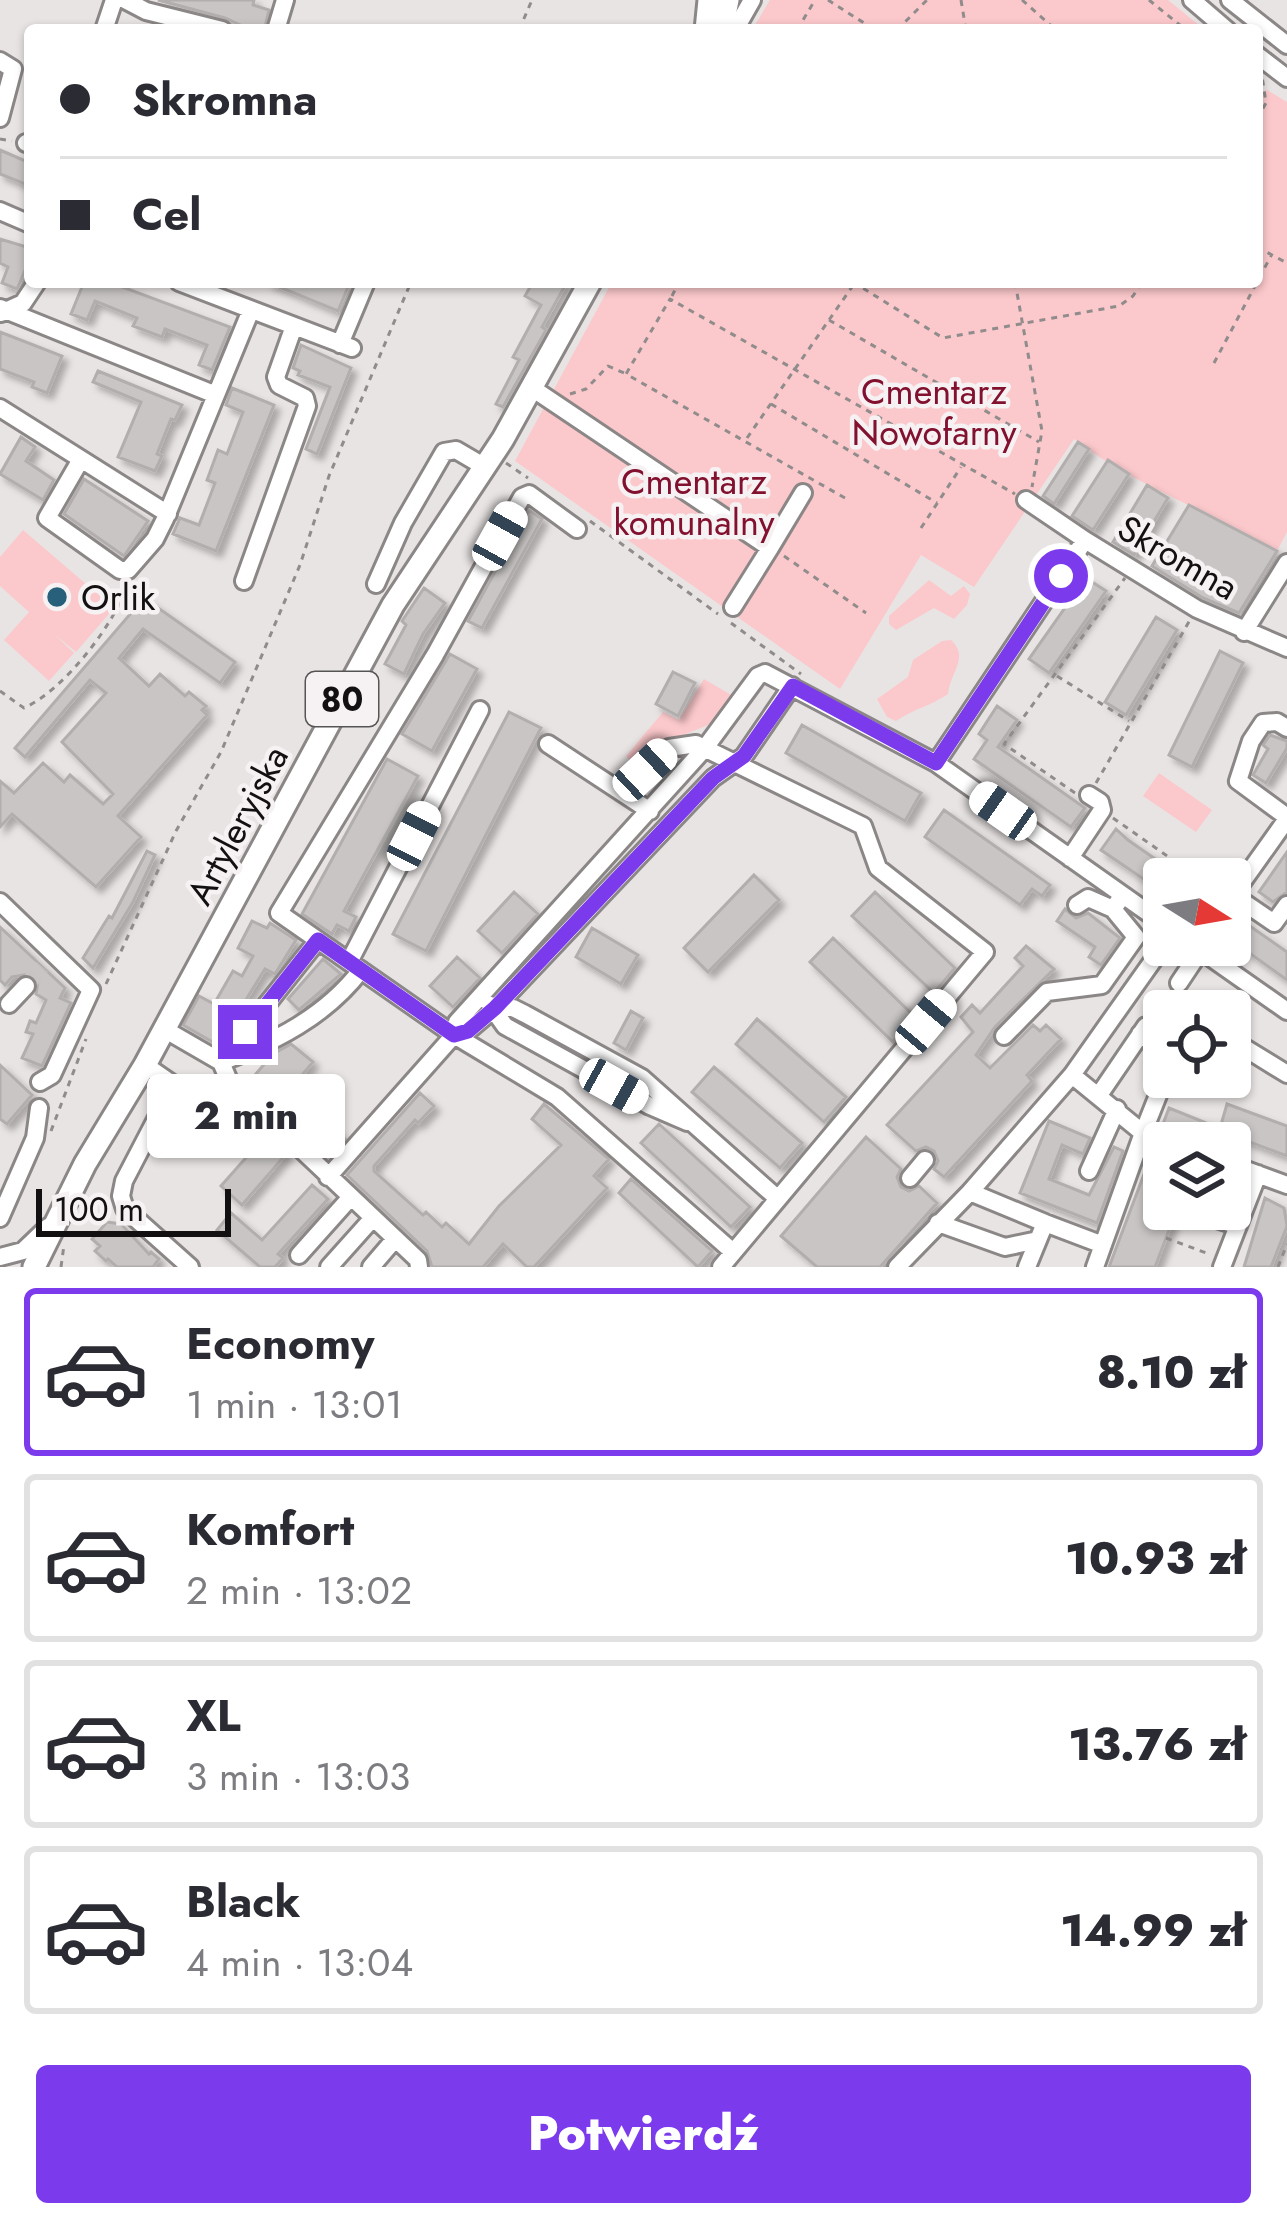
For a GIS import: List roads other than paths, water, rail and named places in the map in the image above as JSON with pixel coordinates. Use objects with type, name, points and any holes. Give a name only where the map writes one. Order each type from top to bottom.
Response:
[{"type":"main road","name":"Artyleryjska","points":[[34,1267],[57,1217],[145,1065],[400,592],[495,465],[587,288]]},
{"type":"main road","name":"Artyleryjska","points":[[53,1267],[57,1217]]},
{"type":"street","points":[[125,0],[146,11],[198,24]]},
{"type":"street","points":[[1192,0],[1220,24]]},
{"type":"street","points":[[1230,0],[1260,24]]},
{"type":"street","points":[[1263,26],[1287,45]]},
{"type":"street","points":[[1263,60],[1287,78]]},
{"type":"street","points":[[0,61],[13,69],[0,118]]},
{"type":"street","points":[[2,310],[23,303],[33,288]]},
{"type":"street","points":[[194,288],[346,346],[364,288]]},
{"type":"street","points":[[2,310],[216,395]]},
{"type":"street","points":[[80,461],[46,518],[120,570],[128,570],[155,539],[168,514],[251,310]]},
{"type":"street","points":[[244,581],[307,406],[305,398],[279,385],[276,377],[294,326]]},
{"type":"street","points":[[532,388],[771,546]]},
{"type":"street","points":[[0,407],[168,514]]},
{"type":"street","points":[[376,584],[444,452],[456,450],[495,465]]},
{"type":"street","points":[[733,607],[803,493]]},
{"type":"street","points":[[577,521],[529,494],[522,497],[435,655],[280,913],[454,1035],[582,1116],[727,1260],[986,952],[878,868],[863,826],[696,744],[669,748],[622,792]]},
{"type":"street","points":[[1027,500],[1085,540]]},
{"type":"street","name":"Skromna","points":[[936,763],[1085,540],[1197,609],[1287,648]]},
{"type":"street","points":[[1244,632],[1287,563]]},
{"type":"street","points":[[328,1177],[454,1035],[468,1031],[705,748],[758,676],[774,675],[936,763],[1070,858],[1118,903],[1136,937],[1102,985],[1047,992],[1004,1036]]},
{"type":"street","points":[[487,1003],[713,778],[744,756],[793,686]]},
{"type":"street","points":[[221,1062],[305,1022],[339,1000],[480,710]]},
{"type":"street","points":[[1251,870],[1287,818],[1238,781],[1251,741],[1263,723],[1277,722],[1287,728]]},
{"type":"street","points":[[548,744],[650,811]]},
{"type":"street","points":[[1070,858],[1102,810],[1100,802],[1089,795]]},
{"type":"street","points":[[1077,905],[1088,898],[1118,903],[1143,914]]},
{"type":"street","points":[[0,902],[47,960],[91,990],[52,1075],[40,1082]]},
{"type":"street","points":[[1251,907],[1274,923],[1287,905]]},
{"type":"street","points":[[221,1062],[318,940]]},
{"type":"street","points":[[897,1267],[1072,1075],[1149,966]]},
{"type":"street","points":[[1179,983],[1188,966]]},
{"type":"street","points":[[1224,966],[1287,1011]]},
{"type":"street","points":[[9,1004],[26,986]]},
{"type":"street","points":[[487,1003],[505,1026],[650,1106],[693,1124],[777,1198]]},
{"type":"street","points":[[164,1029],[221,1062],[229,1081],[296,1141],[416,1265]]},
{"type":"street","points":[[1099,1096],[1143,1030]]},
{"type":"street","points":[[1251,1052],[1287,1074]]},
{"type":"street","points":[[145,1065],[174,1085],[124,1181],[121,1196],[125,1209],[190,1267]]},
{"type":"street","points":[[1072,1075],[1143,1133],[1095,1267]]},
{"type":"street","points":[[0,1219],[35,1138],[39,1108]]},
{"type":"street","points":[[1089,1171],[1117,1109]]},
{"type":"street","points":[[910,1178],[925,1160]]},
{"type":"street","points":[[1251,1172],[1287,1185]]},
{"type":"street","points":[[1251,1193],[1258,1174]]},
{"type":"street","points":[[970,1192],[1041,1232],[1102,1245]]},
{"type":"street","points":[[298,1255],[350,1198]]},
{"type":"street","points":[[0,1257],[23,1251],[57,1217]]},
{"type":"street","points":[[329,1267],[372,1219]]},
{"type":"street","points":[[938,1222],[1004,1246],[1041,1232]]},
{"type":"street","points":[[1221,1262],[1236,1230]]},
{"type":"street","points":[[1028,1267],[1041,1232]]},
{"type":"street","points":[[371,1267],[395,1239]]},
{"type":"tunnel","points":[[26,986],[42,967]]},
{"type":"place","name":"Orlik","points":[[57,597]]},
{"type":"park label","name":"Cmentarz Nowofarny","points":[[934,412]]},
{"type":"park label","name":"Cmentarz komunalny","points":[[694,502]]}]
